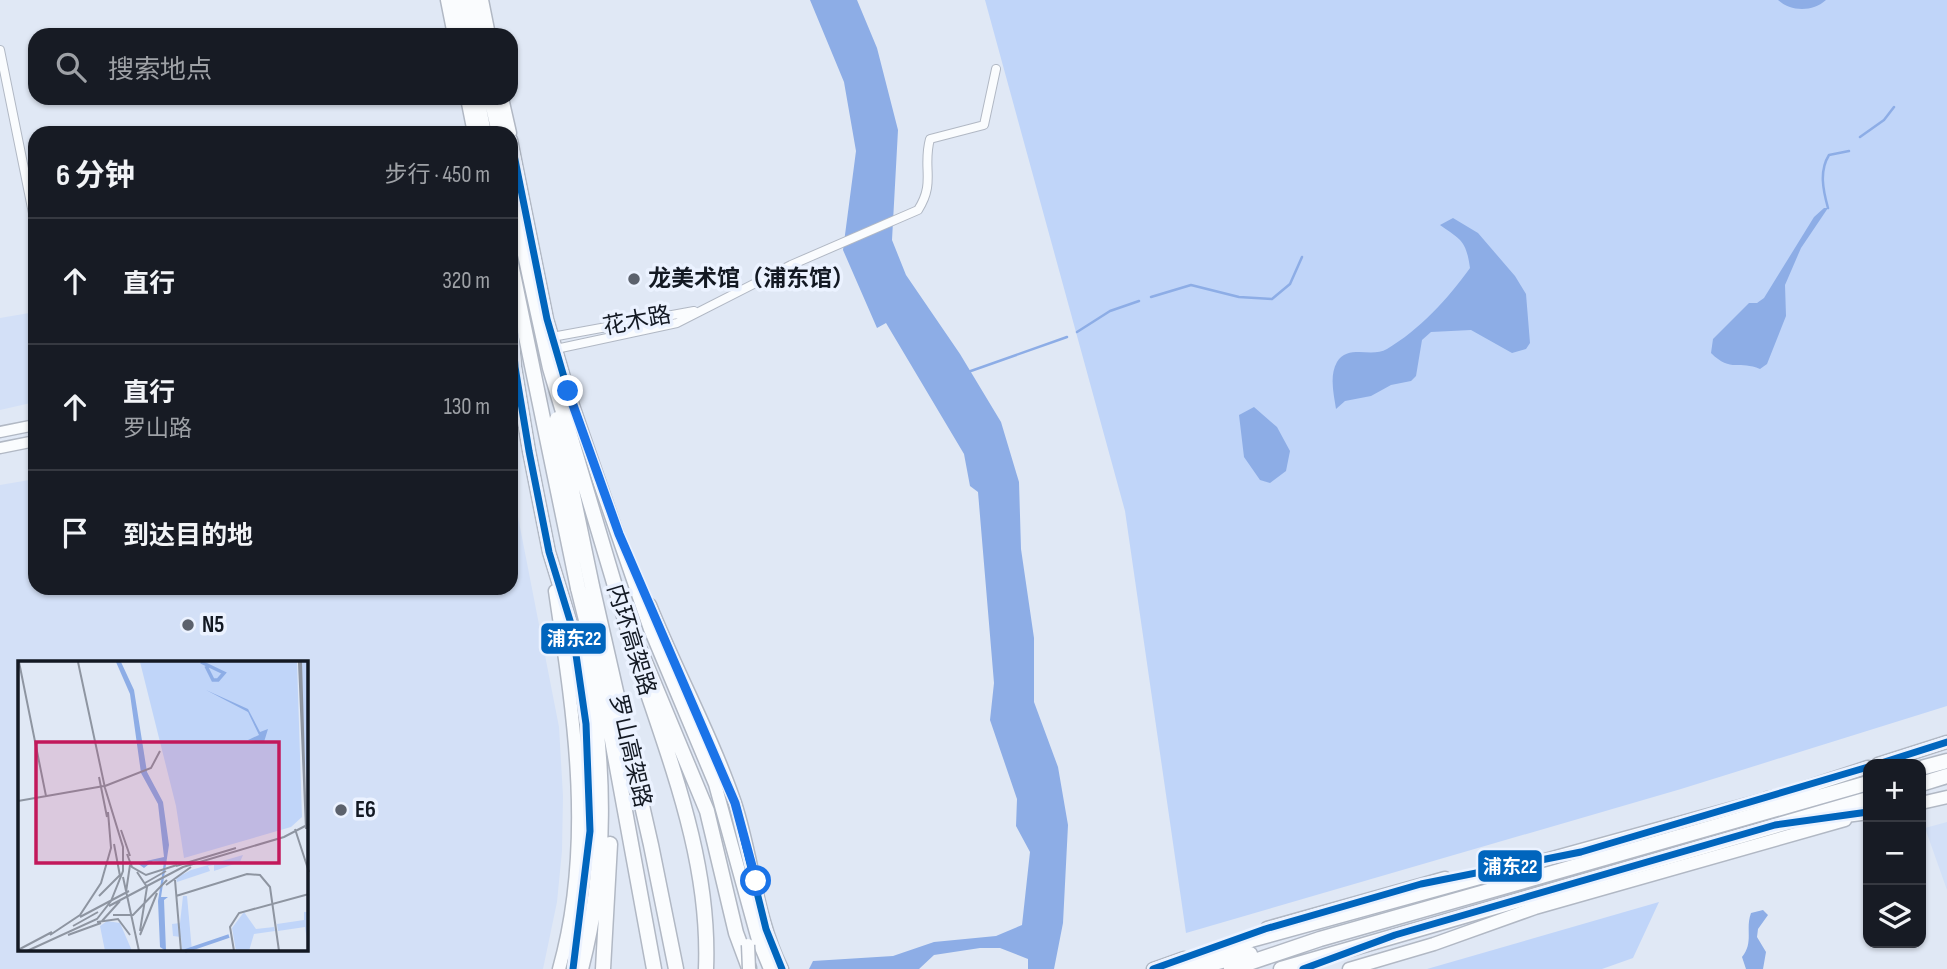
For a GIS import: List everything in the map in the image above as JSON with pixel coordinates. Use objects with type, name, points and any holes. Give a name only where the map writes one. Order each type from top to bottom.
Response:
[{"type":"highway","points":[[457,0],[463,28]]},
{"type":"highway","points":[[470,0],[476,28]]},
{"type":"highway","points":[[478,105],[483,126]]},
{"type":"highway","points":[[493,105],[497,126]]},
{"type":"highway","name":"内环高架路","points":[[518,223],[550,368],[694,842],[705,914],[706,969]]},
{"type":"highway","name":"内环高架路","points":[[518,295],[585,587],[602,811],[598,883],[580,969]]},
{"type":"highway","name":"罗山高架路","points":[[550,368],[591,630],[654,969]]},
{"type":"highway","points":[[613,582],[707,811],[736,933],[750,969]]},
{"type":"highway","name":"罗山高架路","points":[[585,587],[676,969]]},
{"type":"highway","points":[[603,969],[610,865],[609,724]]},
{"type":"highway","points":[[1926,767],[1947,761]]},
{"type":"highway","points":[[1926,782],[1947,776]]},
{"type":"highway","points":[[1767,799],[1863,783]]},
{"type":"highway","points":[[1231,969],[1320,939],[1863,783]]},
{"type":"highway","points":[[1281,969],[1863,800]]},
{"type":"highway","points":[[1774,825],[1863,814]]},
{"type":"highway","points":[[1303,969],[1395,935]]},
{"type":"highway","points":[[1190,969],[1320,939]]},
{"type":"main road","points":[[447,0],[453,28]]},
{"type":"main road","points":[[482,0],[488,28]]},
{"type":"main road","points":[[468,105],[473,126]]},
{"type":"main road","points":[[503,105],[508,126]]},
{"type":"main road","points":[[518,173],[554,343],[568,391],[650,629],[715,784],[758,940],[770,969]]},
{"type":"main road","name":"花木路","points":[[518,341],[554,343]]},
{"type":"main road","name":"花木路","points":[[518,359],[554,343]]},
{"type":"main road","points":[[518,360],[568,391]]},
{"type":"main road","points":[[518,365],[549,552],[573,716],[578,774],[574,888],[559,969]]},
{"type":"main road","points":[[0,432],[28,426]]},
{"type":"main road","points":[[0,448],[28,442]]},
{"type":"main road","points":[[619,534],[735,803],[747,841],[764,924],[782,969]]},
{"type":"main road","points":[[549,552],[572,628],[590,760],[589,849],[573,969]]},
{"type":"main road","points":[[1894,759],[1947,742]]},
{"type":"main road","points":[[1175,969],[1227,948],[1767,799],[1863,769]]},
{"type":"main road","points":[[1926,802],[1947,797]]},
{"type":"main road","points":[[1349,969],[1434,944],[1535,908],[1863,814]]},
{"type":"main road","points":[[736,856],[750,969]]},
{"type":"main road","points":[[1153,969],[1265,929],[1420,884],[1514,867]]},
{"type":"street","points":[[0,50],[28,188]]},
{"type":"street","points":[[697,310],[831,247],[918,210],[929,193],[927,149],[930,139],[984,125],[996,69]]},
{"type":"street","name":"花木路","points":[[554,343],[656,330],[677,323],[697,310]]},
{"type":"street","name":"花木路","points":[[554,343],[697,310]]},
{"type":"shaded area","points":[[810,0],[857,0],[877,48],[898,130],[892,240],[906,275],[960,354],[1001,422],[1019,482],[1021,549],[1034,638],[1034,702],[1058,767],[1068,825],[1063,923],[1054,969],[1028,969],[1028,959],[1000,948],[980,948],[934,955],[919,969],[809,969],[813,961],[893,956],[934,942],[996,936],[1022,925],[1030,852],[1016,826],[1017,799],[990,720],[994,683],[978,492],[970,486],[964,454],[886,323],[877,328],[843,250],[856,151],[844,82]]},
{"type":"shaded area","points":[[985,0],[1947,0],[1947,706],[1681,789],[1186,933],[1125,511]]},
{"type":"shaded area","points":[[1778,0],[1826,0],[1815,7],[1802,9],[1789,7]]},
{"type":"shaded area","points":[[1824,208],[1828,208],[1801,248],[1785,285],[1786,316],[1767,364],[1760,369],[1724,363],[1718,359],[1711,353],[1713,339],[1749,303],[1757,303],[1764,298],[1814,217]]},
{"type":"shaded area","points":[[1453,218],[1478,233],[1515,276],[1526,294],[1530,343],[1526,349],[1512,353],[1471,330],[1431,332],[1422,340],[1416,376],[1411,381],[1391,385],[1371,396],[1345,401],[1336,409],[1333,373],[1337,362],[1347,354],[1381,351],[1399,341],[1432,313],[1470,268],[1464,246],[1440,225]]},
{"type":"shaded area","points":[[28,313],[28,404],[0,410],[0,318]]},
{"type":"shaded area","points":[[1254,407],[1277,427],[1290,451],[1286,471],[1270,483],[1260,480],[1244,457],[1239,415]]},
{"type":"shaded area","points":[[28,480],[28,595],[518,595],[518,517],[559,727],[563,796],[562,851],[557,902],[543,969],[0,969],[0,485]]},
{"type":"shaded area","points":[[1947,822],[1947,890],[1926,831],[1926,828]]},
{"type":"shaded area","points":[[1659,902],[1633,958],[1602,969],[1427,969]]},
{"type":"shaded area","points":[[1763,910],[1768,915],[1758,929],[1757,937],[1766,952],[1763,969],[1746,969],[1742,957],[1748,946],[1751,913]]},
{"type":"waterway","points":[[1860,137],[1884,120],[1894,107]]},
{"type":"waterway","points":[[1828,208],[1823,181],[1826,161],[1829,155],[1849,151]]},
{"type":"waterway","points":[[1151,297],[1191,285],[1239,297],[1272,299],[1290,284],[1302,257]]},
{"type":"waterway","points":[[1077,332],[1110,311],[1139,301]]},
{"type":"waterway","points":[[968,372],[1067,337]]},
{"type":"transit line","name":"浦东22","points":[[518,175],[547,319],[568,391],[619,534],[735,803],[766,929],[782,969]]},
{"type":"transit line","name":"浦东22","points":[[518,385],[549,552],[572,627],[586,724],[590,831],[573,969]]},
{"type":"transit line","name":"浦东22","points":[[1894,759],[1947,742]]},
{"type":"transit line","name":"浦东22","points":[[1153,969],[1265,929],[1421,884],[1581,852],[1863,768]]},
{"type":"transit line","name":"浦东22","points":[[1303,969],[1395,935],[1775,825],[1863,813]]},
{"type":"place","name":"龙美术馆（浦东馆）","points":[[634,279]]},
{"type":"place","name":"N5","points":[[188,625]]},
{"type":"place","name":"E6","points":[[341,810]]},
{"type":"route","points":[[568,391],[619,534],[735,803],[756,881]]}]
